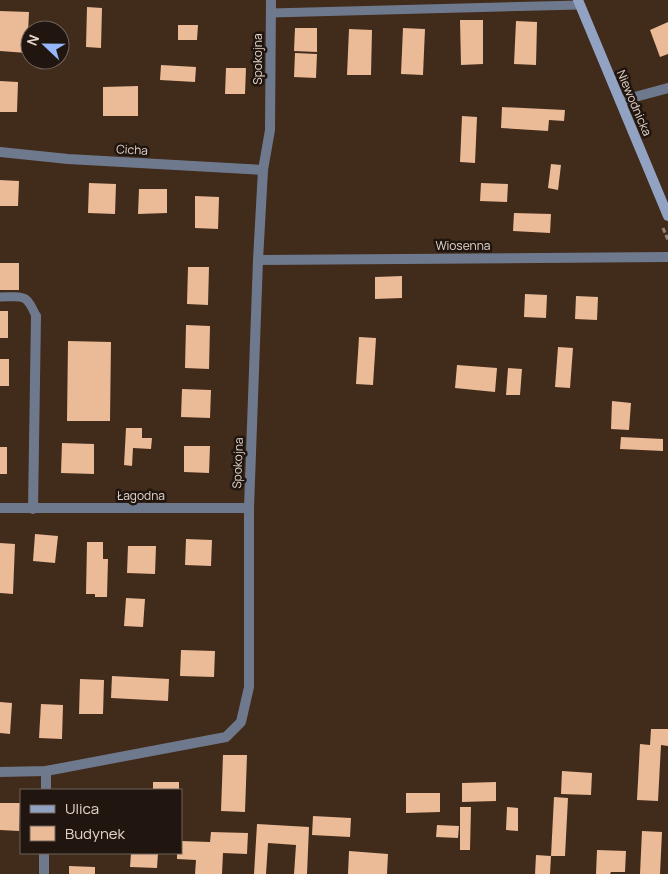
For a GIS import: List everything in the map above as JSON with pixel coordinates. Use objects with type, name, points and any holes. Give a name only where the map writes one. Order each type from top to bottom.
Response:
[{"type":"street","name":"Spokojna","points":[[46,771],[226,737],[241,722],[249,687],[249,508],[263,170],[270,130],[271,0]]},
{"type":"street","name":"Niewodnicka","points":[[579,3],[668,216]]},
{"type":"street","points":[[620,101],[668,88]]},
{"type":"street","name":"Cicha","points":[[0,152],[68,159],[263,170]]},
{"type":"street","name":"Wiosenna","points":[[258,260],[668,257]]},
{"type":"street","points":[[33,509],[36,316]]},
{"type":"street","name":"Łagodna","points":[[0,508],[249,508]]},
{"type":"street","points":[[0,772],[46,771],[46,789]]},
{"type":"street","points":[[44,854],[44,874]]},
{"type":"lane","points":[[271,12],[579,3]]},
{"type":"lane","points":[[0,297],[23,297],[29,301],[36,316]]},
{"type":"building","points":[[87,7],[102,8],[101,48],[86,47]]},
{"type":"building","points":[[0,11],[29,12],[29,20],[20,20],[20,52],[0,51]]},
{"type":"building","points":[[460,20],[483,20],[483,64],[461,65]]},
{"type":"building","points":[[516,21],[537,22],[536,65],[514,64]]},
{"type":"building","points":[[668,22],[668,54],[660,57],[650,30]]},
{"type":"building","points":[[178,25],[198,25],[197,40],[178,40]]},
{"type":"building","points":[[295,28],[317,28],[317,52],[294,51]]},
{"type":"building","points":[[403,28],[425,29],[423,75],[401,74]]},
{"type":"building","points":[[349,29],[372,30],[371,75],[347,75]]},
{"type":"building","points":[[295,53],[317,54],[316,78],[294,77]]},
{"type":"building","points":[[161,65],[196,67],[195,82],[160,80]]},
{"type":"building","points":[[226,68],[246,68],[245,94],[225,94]]},
{"type":"building","points":[[0,81],[18,82],[17,112],[0,112]]},
{"type":"building","points":[[138,86],[138,116],[103,116],[103,87]]},
{"type":"building","points":[[502,107],[565,110],[564,121],[549,120],[548,131],[501,128]]},
{"type":"building","points":[[462,116],[477,117],[475,163],[460,162]]},
{"type":"building","points":[[551,164],[561,165],[558,190],[548,188]]},
{"type":"building","points":[[0,180],[19,181],[18,206],[0,206]]},
{"type":"building","points":[[89,183],[116,184],[115,214],[88,213]]},
{"type":"building","points":[[481,183],[508,184],[507,202],[480,201]]},
{"type":"building","points":[[139,189],[167,189],[167,213],[138,214]]},
{"type":"building","points":[[195,196],[219,197],[218,229],[195,228]]},
{"type":"building","points":[[514,213],[551,214],[550,233],[513,231]]},
{"type":"building","points":[[0,263],[19,263],[19,290],[0,290]]},
{"type":"building","points":[[188,267],[209,267],[208,305],[187,304]]},
{"type":"building","points":[[402,276],[402,298],[375,299],[375,277]]},
{"type":"building","points":[[525,294],[547,295],[546,318],[524,317]]},
{"type":"building","points":[[576,296],[598,297],[597,320],[575,319]]},
{"type":"building","points":[[0,311],[8,311],[8,338],[0,338]]},
{"type":"building","points":[[186,325],[210,326],[209,369],[185,368]]},
{"type":"building","points":[[359,337],[376,338],[373,385],[356,384]]},
{"type":"building","points":[[68,341],[111,342],[110,421],[67,421]]},
{"type":"building","points":[[558,347],[573,348],[570,388],[555,387]]},
{"type":"building","points":[[0,359],[9,359],[9,386],[0,386]]},
{"type":"building","points":[[457,365],[497,368],[495,392],[455,388]]},
{"type":"building","points":[[508,368],[522,369],[520,395],[506,395]]},
{"type":"building","points":[[182,389],[211,390],[210,418],[181,417]]},
{"type":"building","points":[[612,401],[631,403],[629,430],[611,429]]},
{"type":"building","points":[[126,428],[142,428],[142,438],[152,438],[151,449],[133,448],[132,466],[124,465]]},
{"type":"building","points":[[621,437],[663,439],[663,451],[620,449]]},
{"type":"building","points":[[62,443],[94,444],[94,474],[61,473]]},
{"type":"building","points":[[184,446],[210,446],[209,473],[184,472]]},
{"type":"building","points":[[0,447],[7,447],[7,474],[0,474]]},
{"type":"building","points":[[35,534],[58,536],[55,563],[33,561]]},
{"type":"building","points":[[186,539],[212,540],[211,566],[185,565]]},
{"type":"building","points":[[87,542],[103,542],[103,559],[108,559],[107,597],[95,597],[95,594],[86,594]]},
{"type":"building","points":[[0,543],[15,544],[13,594],[0,593]]},
{"type":"building","points":[[128,546],[156,546],[155,574],[127,573]]},
{"type":"building","points":[[126,598],[145,599],[143,627],[124,626]]},
{"type":"building","points":[[181,650],[215,651],[214,677],[180,676]]},
{"type":"building","points":[[112,676],[169,679],[168,701],[111,698]]},
{"type":"building","points":[[80,679],[104,680],[103,714],[79,714]]},
{"type":"building","points":[[0,702],[12,703],[10,734],[0,733]]},
{"type":"building","points":[[41,704],[63,705],[62,739],[39,738]]},
{"type":"building","points":[[651,729],[668,729],[668,746],[661,745],[658,801],[637,800],[640,744],[650,745]]},
{"type":"building","points":[[223,755],[247,755],[245,812],[221,811]]},
{"type":"building","points":[[562,771],[592,773],[591,795],[561,794]]},
{"type":"building","points":[[153,782],[179,782],[179,789],[153,789]]},
{"type":"building","points":[[496,782],[496,801],[462,802],[462,783]]},
{"type":"building","points":[[406,793],[440,793],[440,812],[406,813]]},
{"type":"building","points":[[554,797],[568,798],[565,856],[551,856]]},
{"type":"building","points":[[0,803],[20,803],[19,831],[0,830]]},
{"type":"building","points":[[460,807],[471,807],[470,850],[460,850]]},
{"type":"building","points":[[507,807],[518,808],[518,831],[506,830]]},
{"type":"building","points":[[313,816],[351,818],[350,837],[312,835]]},
{"type":"building","points":[[257,824],[309,827],[307,874],[294,874],[296,845],[268,843],[266,874],[254,874]]},
{"type":"building","points":[[437,825],[459,826],[458,838],[436,837]]},
{"type":"building","points":[[642,831],[662,832],[660,874],[640,874]]},
{"type":"building","points":[[211,832],[248,833],[247,854],[223,853],[222,874],[195,874],[196,860],[177,859],[177,854],[182,854],[182,841],[210,842]]},
{"type":"building","points":[[597,850],[626,851],[625,872],[596,874]]},
{"type":"building","points":[[349,851],[388,854],[387,874],[348,874]]},
{"type":"building","points":[[131,854],[158,854],[157,868],[130,867]]},
{"type":"building","points":[[536,855],[551,856],[550,874],[535,874]]},
{"type":"building","points":[[69,866],[95,867],[95,874],[69,874]]}]
